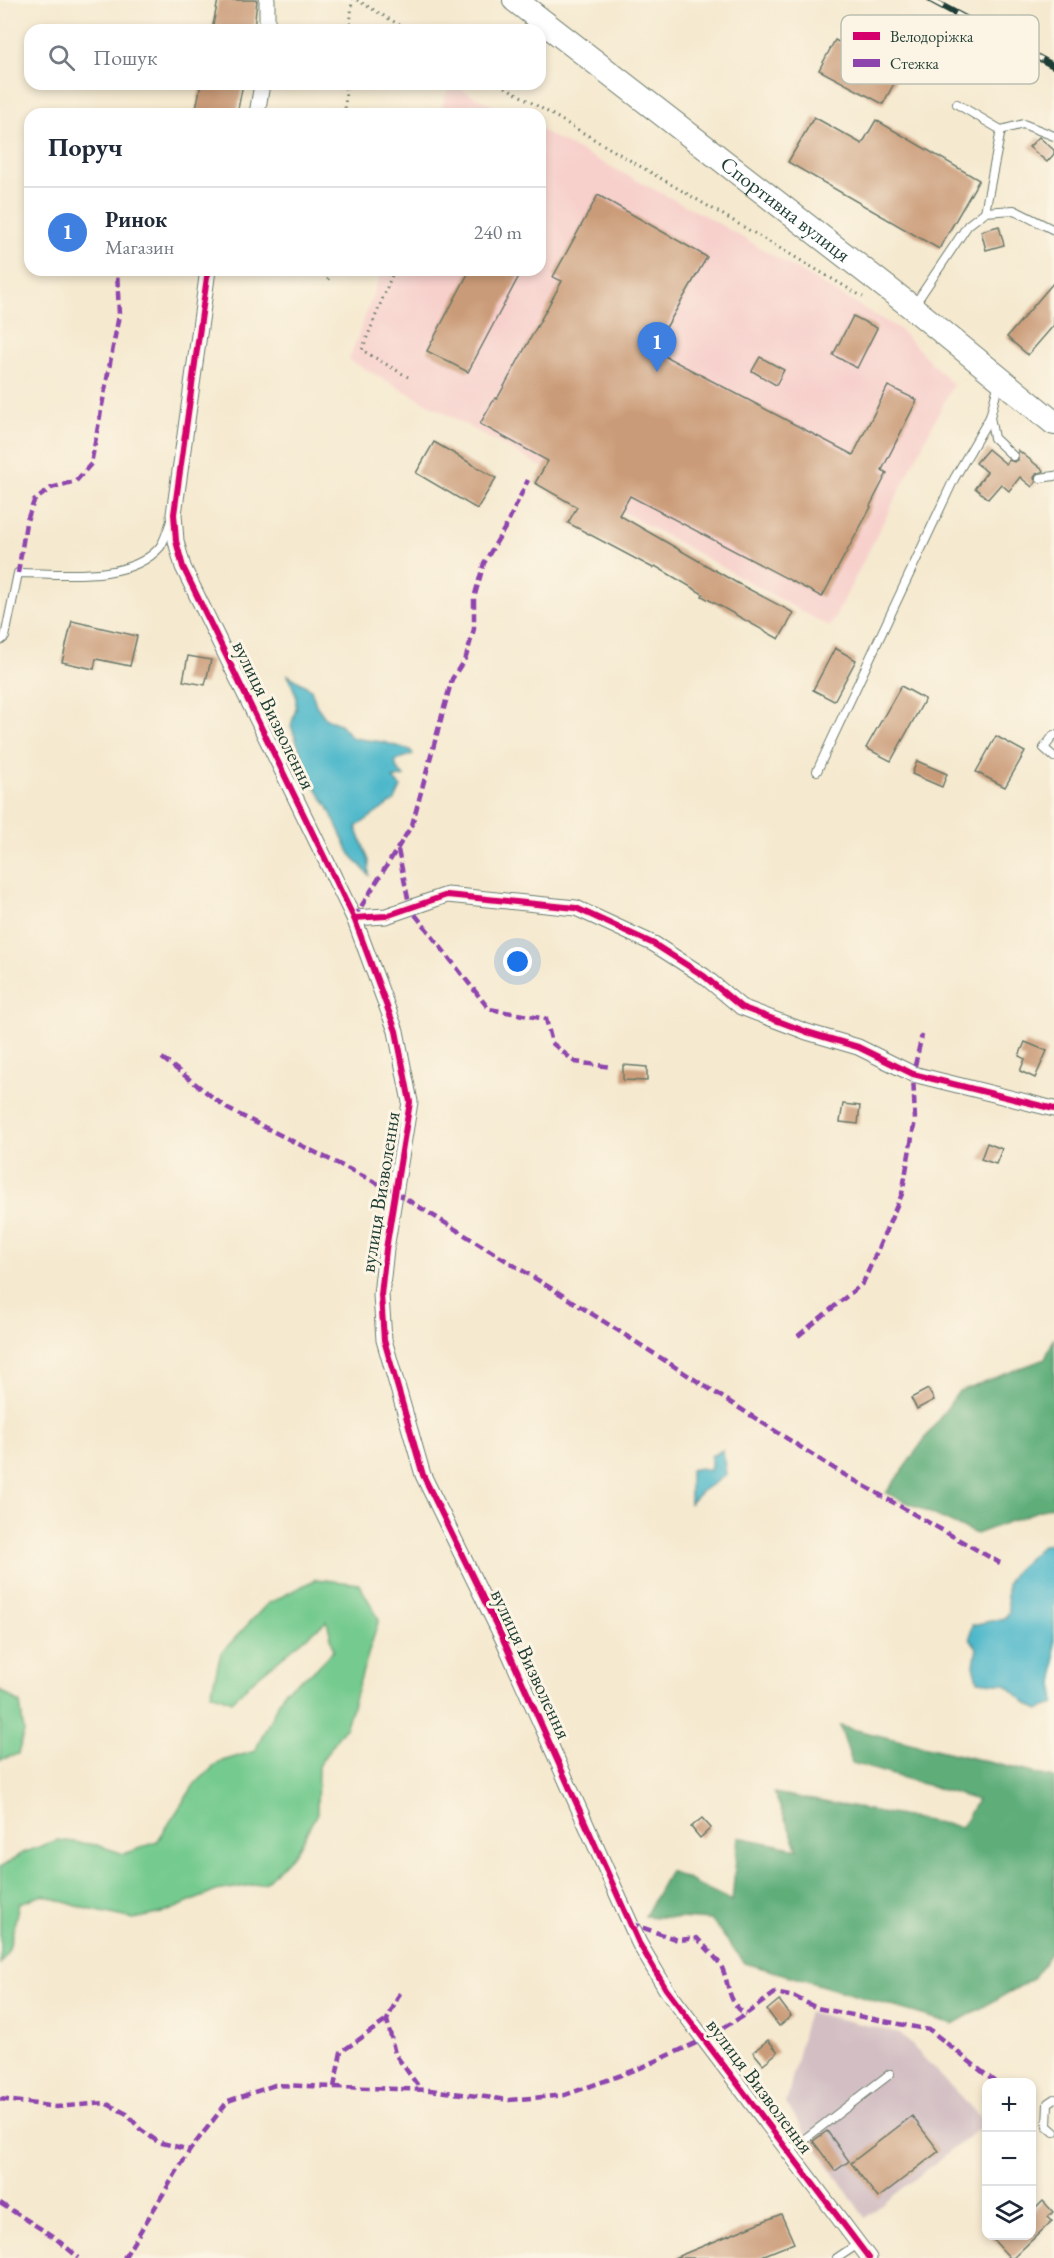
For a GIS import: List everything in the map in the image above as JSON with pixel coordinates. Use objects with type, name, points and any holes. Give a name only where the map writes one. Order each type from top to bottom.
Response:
[{"type":"main road","name":"Спортивна вулиця","points":[[515,0],[913,308],[1054,423]]},
{"type":"street","points":[[267,0],[267,24]]},
{"type":"street","points":[[257,108],[261,90]]},
{"type":"street","name":"вулиця Визволення","points":[[207,276],[174,514],[176,541],[183,567],[354,918],[396,1031],[410,1102],[386,1249],[381,1295],[384,1340],[423,1475],[503,1639],[639,1943],[666,1989],[869,2258]]},
{"type":"street","points":[[354,918],[386,916],[447,895],[576,909],[654,944],[704,976],[741,1007],[807,1032],[858,1047],[913,1074],[1054,1109]]},
{"type":"lane","points":[[957,104],[1002,130],[1023,124],[1054,136]]},
{"type":"lane","points":[[985,212],[1002,130]]},
{"type":"lane","points":[[913,308],[968,225],[985,212],[1014,210],[1054,230]]},
{"type":"lane","points":[[816,771],[954,479],[990,417],[1000,378]]},
{"type":"lane","points":[[990,417],[994,438],[1013,456]]},
{"type":"lane","points":[[1040,478],[1054,476]]},
{"type":"lane","points":[[0,642],[5,637],[18,573],[108,572],[136,565],[160,546],[174,514]]},
{"type":"lane","points":[[1054,735],[1044,748],[1054,757]]},
{"type":"lane","points":[[789,2151],[890,2074]]},
{"type":"lane","points":[[1054,2099],[1048,2103],[1047,2126],[1054,2132]]},
{"type":"lane","points":[[837,2258],[858,2244]]},
{"type":"path","points":[[350,24],[352,0]]},
{"type":"path","points":[[357,0],[398,24]]},
{"type":"path","points":[[345,108],[346,90]]},
{"type":"path","points":[[510,90],[541,108]]},
{"type":"path","points":[[546,111],[868,299]]},
{"type":"path","points":[[328,276],[328,280]]},
{"type":"path","points":[[392,276],[362,350],[408,377]]},
{"type":"shaded area","points":[[448,90],[462,90],[497,108],[441,108]]},
{"type":"shaded area","points":[[546,133],[709,218],[899,329],[953,385],[830,627],[349,360],[380,276],[546,276]]},
{"type":"shaded area","points":[[808,2012],[900,2033],[982,2119],[982,2126],[865,2218],[786,2104]]},
{"type":"green space","points":[[1054,1338],[1054,1505],[976,1534],[886,1493],[959,1391],[1045,1359]]},
{"type":"green space","points":[[316,1579],[359,1584],[379,1619],[346,1726],[318,1766],[317,1813],[297,1850],[265,1883],[216,1891],[166,1912],[134,1919],[83,1908],[43,1895],[19,1903],[9,1949],[0,1965],[0,1868],[23,1853],[57,1840],[97,1845],[124,1854],[157,1842],[194,1785],[219,1762],[255,1751],[284,1691],[316,1669],[334,1650],[327,1621],[256,1678],[232,1701],[211,1693],[221,1653],[267,1604]]},
{"type":"green space","points":[[0,1690],[20,1703],[24,1732],[18,1754],[0,1760]]},
{"type":"green space","points":[[840,1726],[1054,1778],[1054,1947],[1033,1979],[953,2024],[745,1963],[711,1920],[645,1916],[670,1871],[732,1901],[738,1837],[798,1849],[774,1793],[962,1827],[977,1800],[852,1763]]},
{"type":"water","points":[[288,675],[311,689],[316,705],[326,719],[340,724],[352,738],[383,742],[410,750],[413,754],[395,761],[397,769],[404,776],[393,779],[401,787],[395,800],[356,827],[369,861],[369,875],[350,854],[328,807],[311,780],[291,726],[296,708],[296,695]]},
{"type":"water","points":[[723,1450],[726,1475],[702,1491],[690,1503],[690,1470],[701,1468],[709,1471],[711,1456]]},
{"type":"water","points":[[1054,1544],[1054,1704],[1038,1710],[1005,1684],[978,1681],[974,1665],[977,1648],[970,1638],[972,1625],[1005,1618],[1009,1612],[1007,1584],[1014,1572],[1043,1545]]},
{"type":"building","points":[[218,0],[257,0],[255,24],[213,24]]},
{"type":"building","points":[[835,40],[841,43],[841,82],[819,70]]},
{"type":"building","points":[[845,84],[894,84],[883,104]]},
{"type":"building","points":[[200,90],[242,90],[238,108],[196,108]]},
{"type":"building","points":[[814,117],[862,144],[876,120],[979,180],[939,249],[788,162]]},
{"type":"building","points":[[1039,137],[1054,150],[1054,154],[1047,162],[1029,147]]},
{"type":"building","points":[[598,195],[707,257],[653,350],[853,455],[888,386],[917,400],[882,470],[887,473],[871,507],[822,597],[630,496],[619,515],[794,613],[779,639],[702,596],[703,594],[655,566],[653,568],[568,523],[577,507],[535,483],[548,461],[480,424],[495,398],[497,399],[562,281],[553,277]]},
{"type":"building","points":[[999,226],[1004,245],[986,250],[981,231]]},
{"type":"building","points":[[467,276],[519,276],[468,372],[427,351]]},
{"type":"building","points":[[1054,282],[1054,325],[1028,355],[1007,337]]},
{"type":"building","points":[[853,316],[877,328],[857,368],[833,355]]},
{"type":"building","points":[[760,357],[784,370],[776,385],[752,371]]},
{"type":"building","points":[[434,442],[496,478],[477,509],[416,473]]},
{"type":"building","points":[[988,449],[1006,464],[1009,460],[1014,462],[1018,460],[1018,450],[1044,471],[1036,474],[1034,478],[1036,482],[1032,487],[1020,477],[1009,491],[1001,484],[988,499],[975,488],[987,472],[976,463]]},
{"type":"building","points":[[72,621],[137,636],[130,666],[96,659],[94,669],[62,662]]},
{"type":"building","points":[[835,648],[856,660],[834,701],[813,690]]},
{"type":"building","points":[[188,656],[211,660],[205,685],[183,681]]},
{"type":"building","points":[[901,686],[925,699],[891,761],[866,748]]},
{"type":"building","points":[[996,736],[1025,752],[1005,787],[976,772]]},
{"type":"building","points":[[917,761],[947,774],[942,787],[912,774]]},
{"type":"building","points":[[1025,1042],[1047,1051],[1035,1078],[1020,1071],[1025,1059],[1019,1056]]},
{"type":"building","points":[[623,1065],[647,1067],[647,1081],[623,1080]]},
{"type":"building","points":[[843,1104],[860,1106],[858,1124],[840,1122]]},
{"type":"building","points":[[987,1143],[1002,1149],[996,1164],[981,1159]]},
{"type":"building","points":[[928,1389],[934,1400],[917,1409],[911,1398]]},
{"type":"building","points":[[702,1818],[711,1828],[700,1838],[691,1827]]},
{"type":"building","points":[[779,2000],[791,2016],[779,2026],[767,2010]]},
{"type":"building","points":[[768,2040],[778,2052],[763,2064],[753,2052]]},
{"type":"building","points":[[912,2116],[939,2151],[878,2198],[851,2163]]},
{"type":"building","points":[[827,2131],[849,2161],[835,2171],[813,2141]]},
{"type":"building","points":[[1043,2201],[1053,2212],[1048,2217],[1052,2221],[1036,2236],[1036,2208]]},
{"type":"building","points":[[781,2214],[794,2243],[757,2258],[674,2258]]},
{"type":"building","points":[[994,2240],[1032,2240],[1013,2258],[1010,2258]]},
{"type":"railway","points":[[931,0],[959,15]]},
{"type":"railway","points":[[1039,58],[1054,66]]},
{"type":"marked path","points":[[18,573],[26,523],[34,501],[51,488],[76,481],[91,464],[119,315],[117,276]]},
{"type":"marked path","points":[[354,918],[412,825],[452,679],[466,657],[474,629],[474,598],[484,563],[506,526],[528,480]]},
{"type":"marked path","points":[[398,850],[410,908],[489,1009],[546,1019],[552,1043],[575,1062],[612,1067]]},
{"type":"marked path","points":[[798,1336],[863,1283],[902,1194],[915,1120],[913,1074],[922,1035]]},
{"type":"marked path","points":[[162,1058],[228,1109],[395,1192],[567,1298],[838,1471],[1000,1563]]},
{"type":"marked path","points":[[630,1923],[678,1940],[697,1938],[720,1964],[735,2004],[746,2014]]},
{"type":"marked path","points":[[400,1993],[387,2020],[395,2054],[421,2090]]},
{"type":"marked path","points":[[124,2258],[190,2150],[228,2101],[275,2085],[430,2090],[509,2100],[565,2095],[638,2069],[705,2039],[775,1993],[795,1997],[817,2008],[930,2030],[990,2078]]},
{"type":"marked path","points":[[334,2087],[341,2052],[387,2020]]},
{"type":"marked path","points":[[0,2099],[56,2107],[105,2103],[127,2114],[140,2129],[158,2142],[190,2150]]},
{"type":"marked path","points":[[0,2203],[54,2237],[79,2258]]},
{"type":"cycle path","points":[[207,276],[174,514],[176,541],[183,567],[354,918],[396,1031],[410,1102],[386,1249],[381,1295],[384,1340],[423,1475],[503,1639],[639,1943],[666,1989],[869,2258]]},
{"type":"cycle path","points":[[354,918],[386,916],[447,895],[576,908],[654,944],[704,976],[741,1007],[807,1032],[858,1047],[913,1074],[1054,1109]]},
{"type":"place","name":"Ринок","points":[[657,372]]}]
